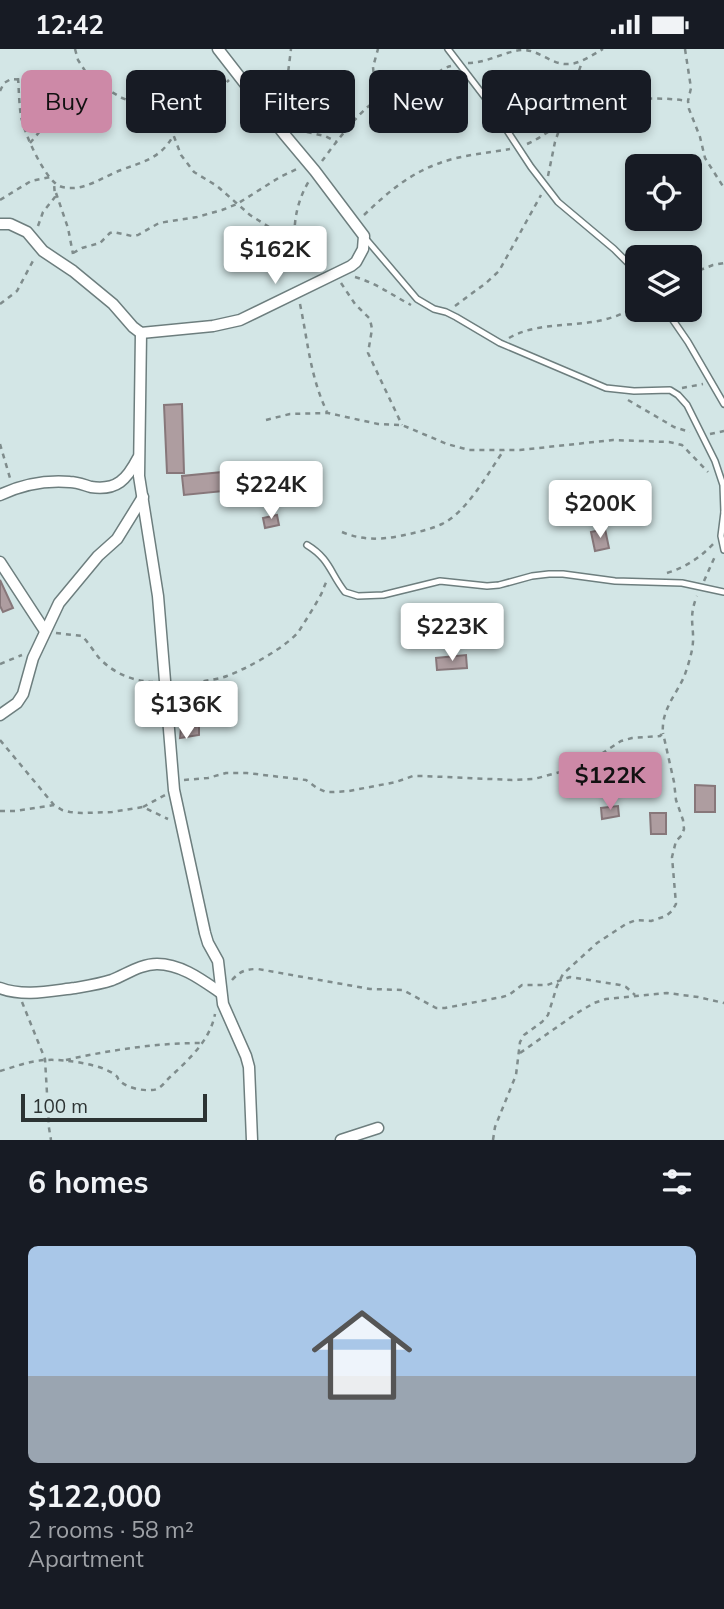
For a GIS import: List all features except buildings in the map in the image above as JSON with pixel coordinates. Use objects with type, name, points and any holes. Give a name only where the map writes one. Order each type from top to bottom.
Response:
[{"type":"street","points":[[0,224],[10,224],[27,232],[43,251],[73,271],[113,304],[141,333],[227,324],[240,320],[351,266],[363,249],[364,236],[218,49]]},
{"type":"street","points":[[141,333],[139,476],[158,596],[174,786],[205,933],[218,961],[219,991],[227,1015],[247,1056],[252,1140]]},
{"type":"street","points":[[0,495],[13,489],[51,481],[73,482],[92,487],[119,484],[131,472],[139,455]]},
{"type":"street","points":[[0,715],[18,703],[23,694],[33,658],[59,603],[93,562],[117,539],[143,496]]},
{"type":"street","points":[[0,562],[45,631]]},
{"type":"street","points":[[0,988],[18,993],[50,992],[103,983],[139,967],[158,964],[181,968],[219,991]]},
{"type":"street","points":[[341,1140],[378,1128]]},
{"type":"lane","points":[[447,49],[487,100],[545,187],[572,216],[625,260]]},
{"type":"lane","points":[[364,236],[417,299],[500,343],[606,388],[634,391],[670,390],[678,395],[687,405],[703,435],[723,485],[721,538],[724,550]]},
{"type":"lane","points":[[674,322],[724,404]]},
{"type":"lane","points":[[307,545],[326,559],[345,592],[358,596],[396,592],[440,581],[487,586],[549,574],[615,581],[682,583],[724,592]]},
{"type":"path","points":[[75,49],[85,70]]},
{"type":"path","points":[[291,49],[287,128],[325,136],[337,142]]},
{"type":"path","points":[[373,70],[378,49]]},
{"type":"path","points":[[441,70],[523,50],[538,53],[562,64],[575,63],[603,49]]},
{"type":"path","points":[[685,49],[691,88],[689,109],[705,158],[724,188]]},
{"type":"path","points":[[579,70],[582,60]]},
{"type":"path","points":[[226,83],[236,73]]},
{"type":"path","points":[[18,79],[21,116],[30,143],[54,183],[68,228],[73,271]]},
{"type":"path","points":[[0,91],[7,81],[21,79]]},
{"type":"path","points":[[651,98],[688,101]]},
{"type":"path","points":[[295,245],[297,210],[313,169],[369,106]]},
{"type":"path","points":[[30,143],[38,133]]},
{"type":"path","points":[[355,224],[386,194],[426,169],[442,162],[518,147],[538,140],[548,133]]},
{"type":"path","points":[[446,312],[474,293],[499,271],[545,187],[557,133]]},
{"type":"path","points":[[54,183],[68,188],[82,186],[144,162],[163,151],[173,135]]},
{"type":"path","points":[[173,135],[181,155],[194,172],[217,186],[323,269],[367,280],[410,305],[435,309]]},
{"type":"path","points":[[73,253],[100,243],[113,232],[138,235],[159,223],[197,217],[237,204],[301,167],[313,169]]},
{"type":"path","points":[[0,200],[31,181],[50,177]]},
{"type":"path","points":[[0,304],[18,291],[26,278],[35,258],[41,216],[55,193]]},
{"type":"path","points":[[306,256],[306,276],[299,292],[300,304],[315,384],[327,413]]},
{"type":"path","points":[[702,269],[724,263]]},
{"type":"path","points":[[337,274],[355,304],[369,318],[372,330],[368,353],[402,425]]},
{"type":"path","points":[[500,343],[517,333],[534,328],[593,323],[625,312]]},
{"type":"path","points":[[670,390],[712,383]]},
{"type":"path","points":[[628,400],[674,428],[703,435],[724,431]]},
{"type":"path","points":[[267,420],[290,414],[327,413],[378,424],[402,425],[460,448],[480,451],[531,449],[613,440],[676,443],[688,450],[723,485]]},
{"type":"path","points":[[0,444],[13,489]]},
{"type":"path","points":[[342,532],[355,538],[383,539],[443,523],[467,502],[504,450]]},
{"type":"path","points":[[662,574],[687,565],[721,538]]},
{"type":"path","points":[[494,1140],[495,1127],[516,1075],[520,1042],[524,1035],[548,1015],[563,974],[597,943],[626,924],[666,916],[676,904],[672,857],[676,841],[682,835],[683,820],[676,800],[662,724],[666,710],[683,679],[692,649],[691,614],[721,538]]},
{"type":"path","points":[[168,713],[178,692],[185,687],[228,675],[270,654],[290,640],[306,621],[332,572]]},
{"type":"path","points":[[45,631],[82,636],[101,660],[125,677],[165,683]]},
{"type":"path","points":[[0,664],[21,656],[40,644]]},
{"type":"path","points":[[0,740],[54,805],[70,813],[112,812],[143,807],[174,786],[226,773],[306,780],[326,792],[349,791],[413,776],[534,779],[583,766],[621,741],[660,736],[663,733]]},
{"type":"path","points":[[0,811],[54,805]]},
{"type":"path","points":[[143,807],[180,824]]},
{"type":"path","points":[[0,1071],[45,1059],[82,1063],[114,1073],[121,1082],[136,1088],[157,1090],[202,1044],[214,1019],[219,991],[246,969],[370,989],[403,990],[436,1008],[502,997],[522,985],[547,985],[575,977],[626,987],[635,995]]},
{"type":"path","points":[[18,993],[45,1059],[51,1140]]},
{"type":"path","points":[[520,1053],[594,1003],[606,999],[667,993],[724,1003]]},
{"type":"path","points":[[62,1061],[161,1044],[202,1044]]}]
